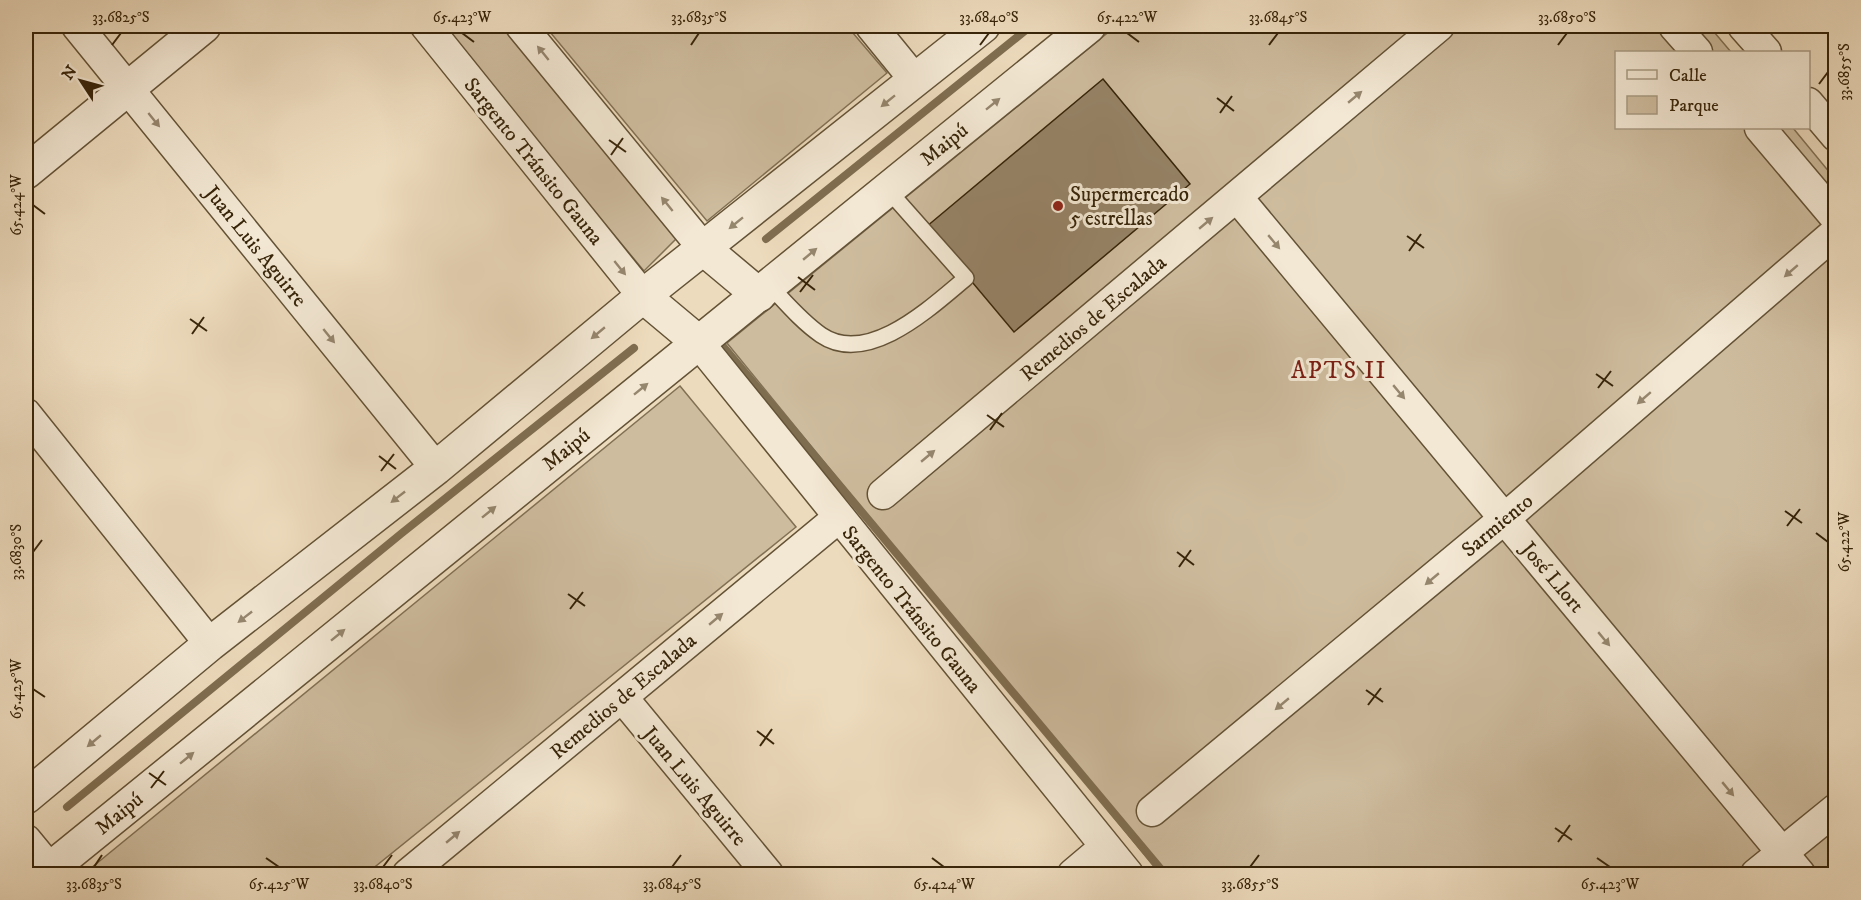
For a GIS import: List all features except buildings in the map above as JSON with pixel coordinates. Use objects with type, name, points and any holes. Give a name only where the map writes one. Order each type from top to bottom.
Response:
[{"type":"street","name":"Juan Luis Aguirre","points":[[77,26],[436,468]]},
{"type":"street","points":[[26,172],[204,26]]},
{"type":"street","name":"Sargento Tránsito Gauna","points":[[426,26],[643,296]]},
{"type":"street","points":[[521,26],[704,249],[765,291]]},
{"type":"street","points":[[871,26],[915,80]]},
{"type":"street","points":[[26,797],[210,644],[436,468],[643,296],[983,26]]},
{"type":"street","name":"Maipú","points":[[50,873],[698,342],[765,291],[1089,26]]},
{"type":"street","name":"Remedios de Escalada","points":[[883,494],[1438,26]]},
{"type":"street","points":[[1674,26],[1696,51]]},
{"type":"street","points":[[1743,26],[1765,51]]},
{"type":"street","points":[[1810,104],[1836,136]]},
{"type":"street","points":[[1761,129],[1836,218]]},
{"type":"street","name":"José Llort","points":[[1237,197],[1791,864]]},
{"type":"street","name":"Sarmiento","points":[[1152,812],[1504,519],[1836,232]]},
{"type":"street","points":[[643,296],[698,342]]},
{"type":"street","name":"Sargento Tránsito Gauna","points":[[698,342],[1128,874]]},
{"type":"street","points":[[26,414],[210,644]]},
{"type":"street","name":"Remedios de Escalada","points":[[410,874],[838,518]]},
{"type":"street","name":"Juan Luis Aguirre","points":[[622,697],[768,874]]},
{"type":"street","points":[[1756,874],[1791,864],[1836,809]]},
{"type":"street","points":[[26,840],[50,873]]},
{"type":"street","points":[[1073,874],[1106,848]]},
{"type":"lane","points":[[765,291],[822,336],[843,345],[868,341],[896,330],[915,320],[959,284],[966,278],[888,190]]},
{"type":"green space","points":[[441,26],[503,26],[677,238],[644,271]]},
{"type":"green space","points":[[545,26],[847,26],[887,73],[707,221]]},
{"type":"green space","points":[[1116,26],[1709,26],[1730,51],[1615,51],[1615,129],[1794,129],[1835,179],[1835,874],[1160,874],[727,343]]},
{"type":"green space","points":[[680,386],[796,527],[366,874],[85,873]]},
{"type":"waterway","points":[[766,239],[1031,26]]},
{"type":"waterway","points":[[722,345],[1165,874]]},
{"type":"waterway","points":[[67,807],[402,533],[634,348]]},
{"type":"place","name":"Supermercado 5 estrellas","points":[[1058,206]]},
{"type":"district","name":"APTS II","points":[[1339,370]]}]
